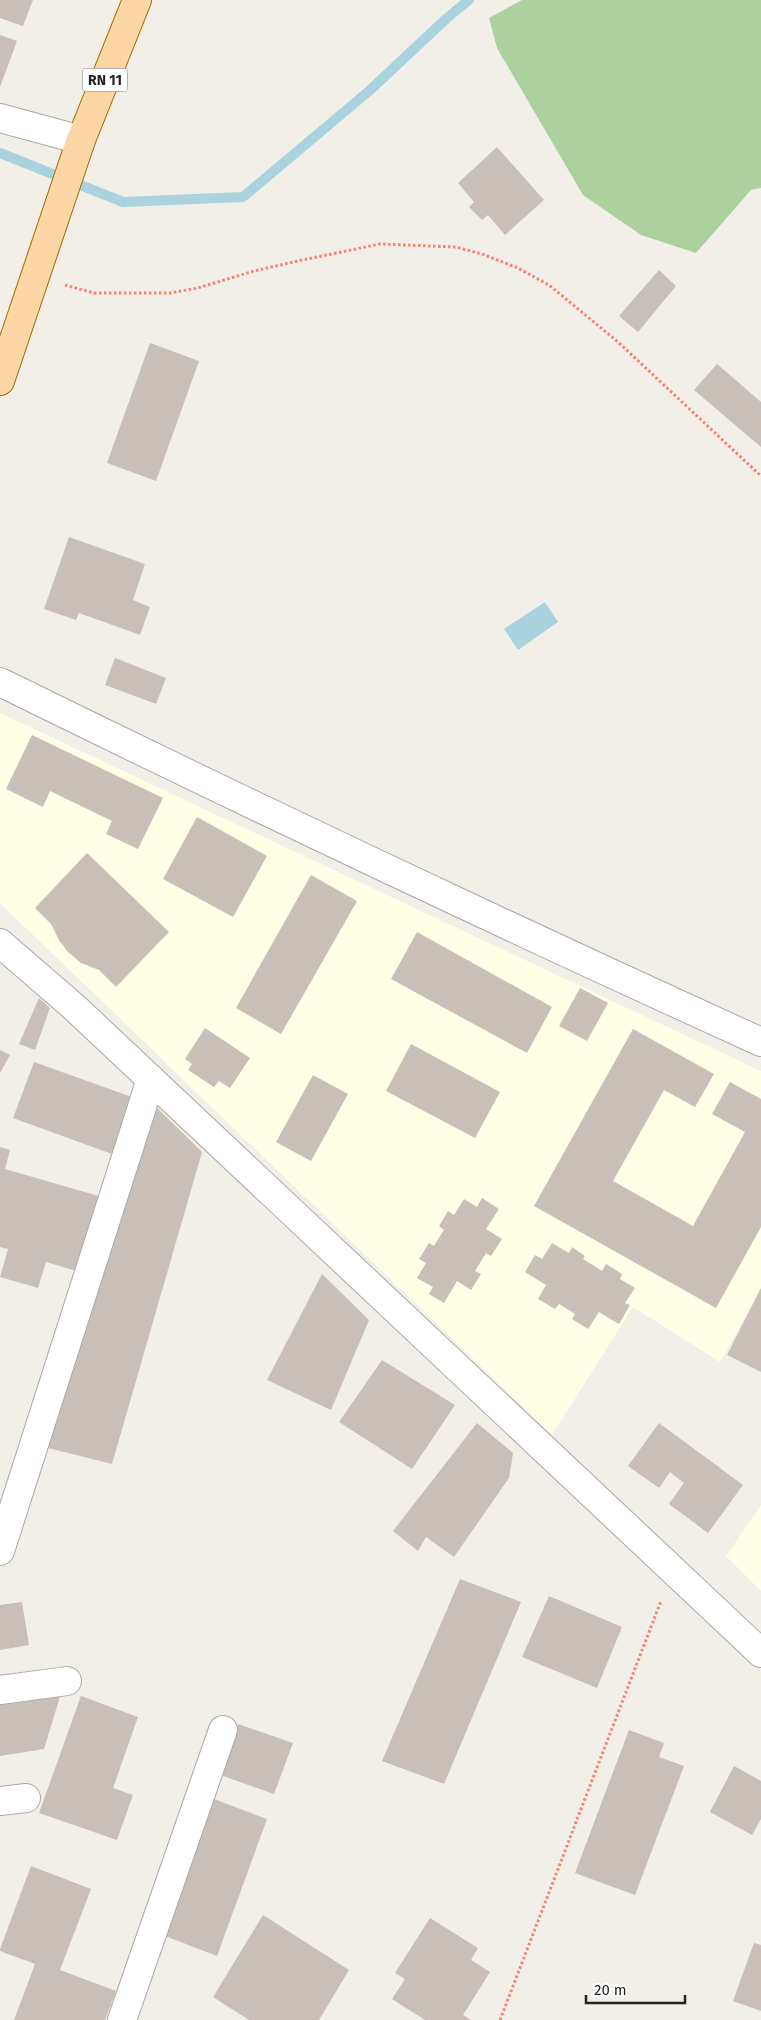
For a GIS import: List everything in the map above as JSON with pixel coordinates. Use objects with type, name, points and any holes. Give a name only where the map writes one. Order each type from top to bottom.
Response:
[{"type":"main road","name":"RN 11","points":[[0,380],[78,151],[137,0]]},
{"type":"street","points":[[0,118],[78,151]]},
{"type":"street","points":[[0,682],[217,789],[525,934],[761,1042]]},
{"type":"street","points":[[0,943],[74,1007],[761,1653]]},
{"type":"street","points":[[0,1551],[151,1080]]},
{"type":"street","points":[[0,1690],[67,1681]]},
{"type":"street","points":[[122,2020],[223,1730]]},
{"type":"path","points":[[36,277],[94,293],[170,293],[198,288],[254,271],[380,244],[456,247],[482,254],[518,268],[549,285],[618,342],[761,476]]},
{"type":"path","points":[[500,2020],[673,1570]]},
{"type":"shaded area","points":[[0,713],[761,1071],[761,1288],[720,1362],[633,1307],[552,1435],[0,903]]},
{"type":"shaded area","points":[[761,1505],[761,1591],[726,1556]]},
{"type":"green space","points":[[522,0],[761,0],[761,188],[751,190],[696,253],[641,235],[583,195],[497,48],[489,18]]},
{"type":"water","points":[[545,602],[558,622],[518,650],[504,629]]},
{"type":"building","points":[[0,0],[33,0],[23,26],[0,18]]},
{"type":"building","points":[[0,35],[17,41],[0,87]]},
{"type":"building","points":[[497,147],[544,200],[505,235],[488,215],[482,220],[469,207],[474,202],[458,183]]},
{"type":"building","points":[[659,270],[676,286],[638,332],[619,316]]},
{"type":"building","points":[[150,343],[199,361],[156,481],[107,463]]},
{"type":"building","points":[[717,364],[761,402],[761,447],[694,390]]},
{"type":"building","points":[[69,537],[145,564],[133,600],[150,607],[140,635],[79,613],[76,620],[44,609]]},
{"type":"building","points":[[115,658],[166,678],[156,704],[105,685]]},
{"type":"building","points":[[32,735],[163,798],[138,849],[106,834],[112,821],[50,791],[43,807],[6,789]]},
{"type":"building","points":[[197,817],[267,856],[233,917],[163,879]]},
{"type":"building","points":[[87,853],[169,932],[116,987],[99,970],[81,963],[68,952],[51,924],[35,908]]},
{"type":"building","points":[[311,875],[357,901],[281,1034],[236,1008]]},
{"type":"building","points":[[417,932],[552,1007],[527,1053],[391,979]]},
{"type":"building","points":[[580,988],[608,1003],[587,1041],[559,1026]]},
{"type":"building","points":[[39,998],[50,1008],[35,1050],[19,1044]]},
{"type":"building","points":[[205,1028],[250,1058],[230,1088],[219,1081],[214,1087],[188,1070],[192,1064],[185,1059]]},
{"type":"building","points":[[633,1029],[714,1074],[695,1107],[664,1090],[613,1181],[693,1226],[745,1132],[712,1114],[730,1082],[761,1099],[761,1227],[716,1308],[534,1206]]},
{"type":"building","points":[[411,1044],[500,1092],[475,1138],[386,1091]]},
{"type":"building","points":[[0,1050],[10,1055],[0,1073]]},
{"type":"building","points":[[34,1062],[132,1097],[112,1154],[13,1118]]},
{"type":"building","points":[[313,1075],[348,1094],[311,1161],[276,1142]]},
{"type":"building","points":[[154,1105],[202,1152],[112,1464],[48,1448]]},
{"type":"building","points":[[0,1147],[10,1150],[5,1169],[102,1197],[80,1272],[46,1262],[38,1288],[0,1277],[8,1249],[0,1247]]},
{"type":"building","points":[[482,1198],[499,1209],[486,1229],[502,1239],[491,1256],[486,1253],[475,1271],[481,1274],[471,1290],[457,1281],[444,1303],[429,1294],[433,1287],[417,1278],[426,1263],[419,1259],[429,1243],[434,1246],[444,1230],[439,1226],[448,1211],[454,1215],[464,1199],[477,1207]]},
{"type":"building","points":[[552,1243],[569,1253],[572,1247],[585,1256],[583,1259],[602,1271],[606,1264],[622,1274],[620,1279],[635,1288],[625,1303],[630,1305],[619,1324],[599,1312],[588,1329],[572,1319],[575,1314],[559,1304],[555,1309],[538,1299],[546,1285],[525,1272],[535,1255],[542,1259]]},
{"type":"building","points":[[322,1274],[369,1320],[331,1410],[267,1380]]},
{"type":"building","points":[[761,1288],[761,1372],[727,1355]]},
{"type":"building","points":[[382,1360],[455,1405],[412,1469],[339,1422]]},
{"type":"building","points":[[477,1423],[513,1453],[509,1478],[454,1557],[426,1537],[418,1551],[393,1531]]},
{"type":"building","points":[[659,1423],[743,1485],[708,1533],[669,1504],[684,1483],[670,1472],[659,1488],[628,1466]]},
{"type":"building","points":[[460,1579],[521,1602],[444,1784],[382,1761]]},
{"type":"building","points":[[549,1596],[622,1627],[597,1688],[522,1657]]},
{"type":"building","points":[[22,1602],[29,1645],[0,1650],[0,1605]]},
{"type":"building","points":[[62,1690],[44,1749],[0,1756],[0,1696]]},
{"type":"building","points":[[81,1696],[138,1717],[113,1788],[133,1795],[117,1840],[39,1813]]},
{"type":"building","points":[[238,1724],[293,1743],[274,1794],[220,1775]]},
{"type":"building","points":[[629,1730],[664,1743],[659,1757],[684,1766],[635,1895],[575,1873]]},
{"type":"building","points":[[734,1766],[761,1781],[761,1819],[752,1835],[710,1812]]},
{"type":"building","points":[[211,1798],[267,1819],[217,1956],[160,1934]]},
{"type":"building","points":[[31,1866],[91,1889],[60,1970],[116,1991],[105,2020],[14,2020],[35,1964],[0,1951],[0,1949]]},
{"type":"building","points":[[263,1915],[349,1970],[319,2020],[249,2020],[213,1997]]},
{"type":"building","points":[[430,1918],[478,1948],[471,1960],[490,1972],[463,2015],[471,2020],[425,2020],[392,1999],[405,1979],[395,1973]]},
{"type":"building","points":[[754,1943],[761,1945],[761,2011],[733,2001]]},
{"type":"waterway","points":[[0,153],[123,202],[243,197],[369,91],[469,0]]}]
